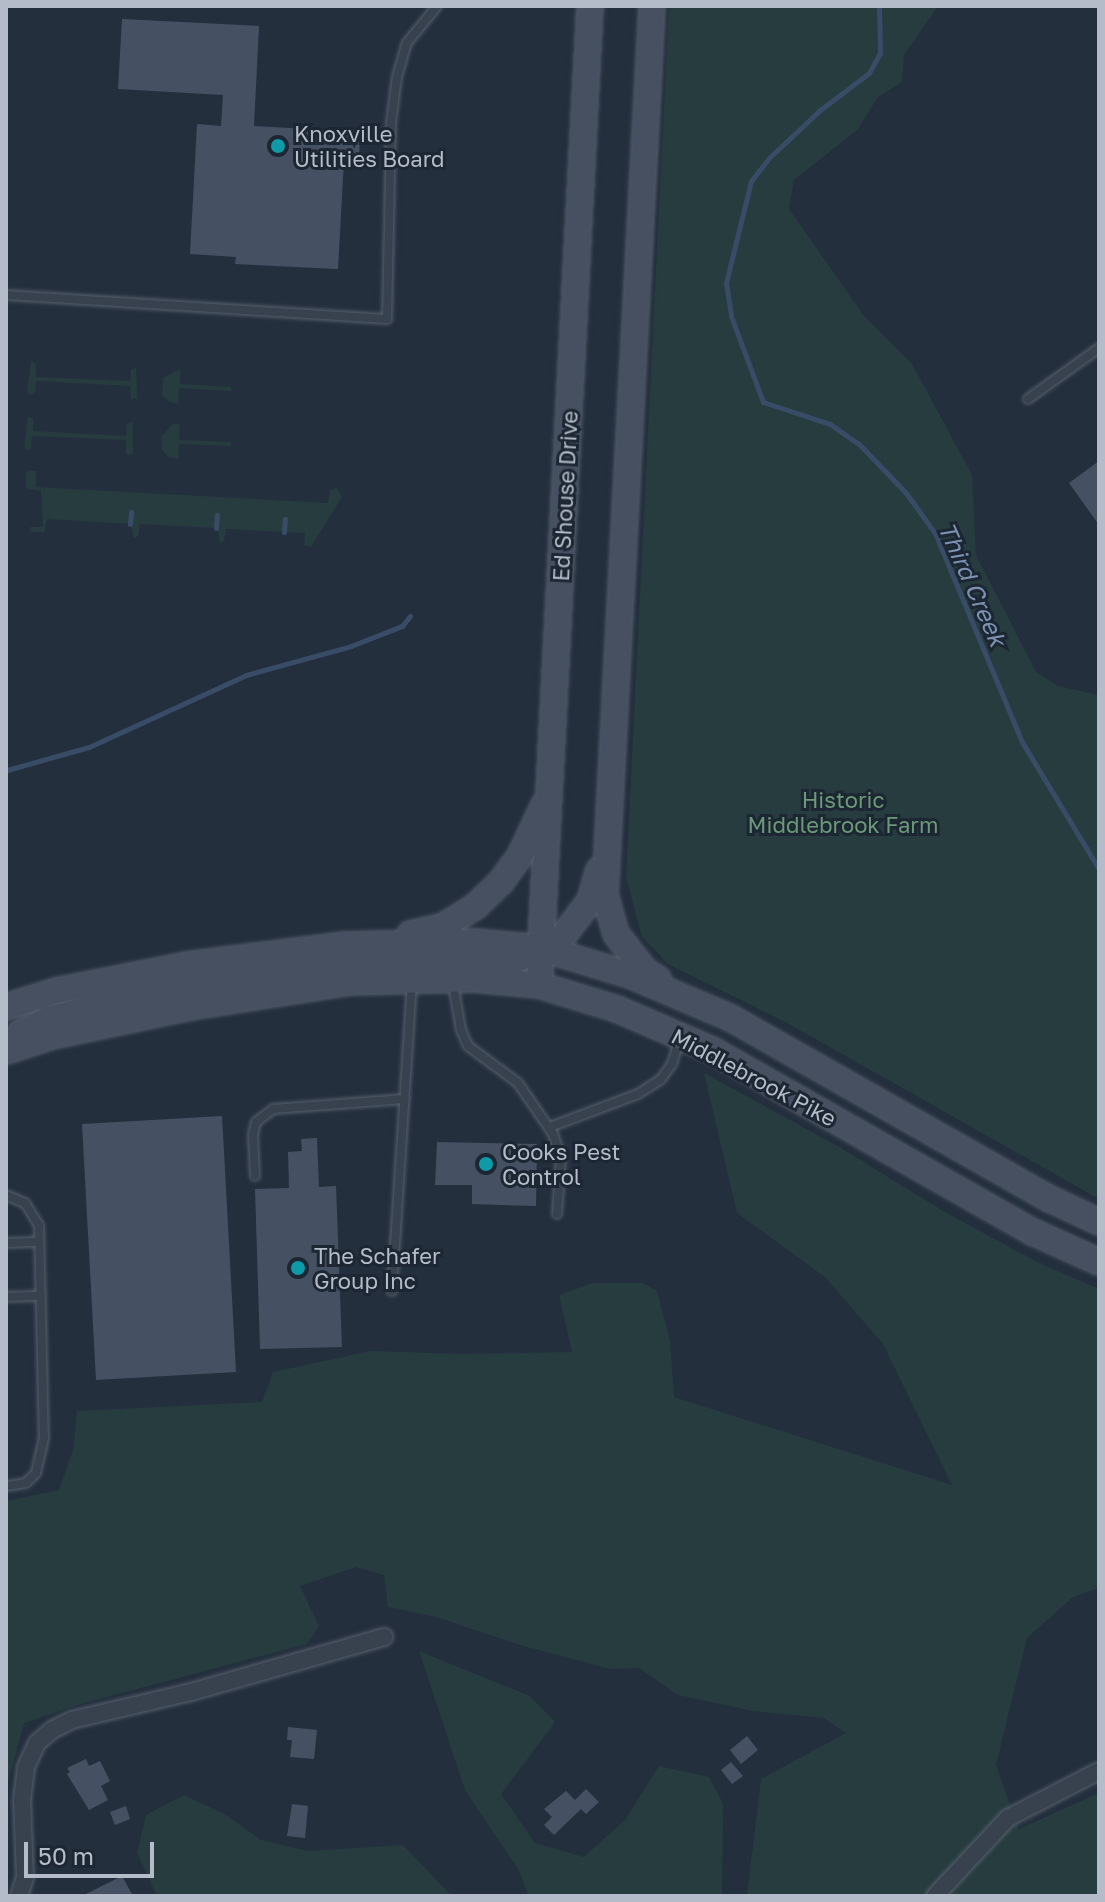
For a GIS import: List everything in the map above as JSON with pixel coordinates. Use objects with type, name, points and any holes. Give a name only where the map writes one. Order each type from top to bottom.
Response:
[{"type":"main road","name":"Ed Shouse Drive","points":[[539,985],[590,6]]},
{"type":"main road","points":[[652,6],[605,895],[616,934],[646,972],[731,1018]]},
{"type":"main road","points":[[361,945],[444,926],[476,906],[501,882],[521,854],[549,792]]},
{"type":"main road","points":[[6,1041],[48,1019],[136,997],[341,965],[479,963],[518,959],[560,940],[590,901],[605,853]]},
{"type":"main road","name":"Middlebrook Pike","points":[[6,1007],[56,991],[187,965],[361,945],[475,942],[541,948],[630,975],[731,1018],[1050,1199],[1099,1222]]},
{"type":"main road","name":"Middlebrook Pike","points":[[6,1051],[52,1036],[190,1007],[349,982],[451,980],[539,985],[617,1009],[714,1051],[1033,1232],[1099,1262]]},
{"type":"street","points":[[19,1896],[25,1877],[22,1800],[26,1767],[37,1743],[52,1730],[72,1720],[191,1692],[384,1637]]},
{"type":"street","points":[[935,1896],[1008,1818],[1099,1771]]},
{"type":"lane","points":[[6,295],[387,319],[391,123],[397,77],[407,43],[437,6]]},
{"type":"lane","points":[[1028,399],[1099,348]]},
{"type":"lane","points":[[392,1291],[413,980]]},
{"type":"lane","points":[[451,980],[457,990],[461,1030],[468,1046],[518,1083],[550,1127],[561,1157],[557,1214]]},
{"type":"lane","points":[[550,1127],[638,1094],[661,1079],[677,1053],[680,1036]]},
{"type":"lane","points":[[255,1176],[253,1135],[256,1122],[273,1109],[405,1099]]},
{"type":"lane","points":[[6,1195],[25,1203],[39,1225],[44,1438],[41,1461],[26,1483],[6,1486]]},
{"type":"lane","points":[[6,1243],[39,1242]]},
{"type":"lane","points":[[6,1297],[41,1296]]},
{"type":"green space","name":"Historic Middlebrook Farm","points":[[669,6],[938,6],[904,55],[902,82],[878,97],[857,130],[794,180],[789,209],[864,316],[912,364],[972,475],[976,555],[1036,672],[1058,686],[1099,695],[1099,1199],[791,1025],[668,964],[642,937],[626,877]]},
{"type":"green space","points":[[31,361],[36,364],[36,377],[130,381],[131,370],[136,367],[137,398],[131,399],[130,386],[36,381],[35,392],[30,395],[27,391]]},
{"type":"green space","points":[[180,369],[180,384],[231,387],[231,391],[179,388],[178,404],[170,402],[162,395],[163,378]]},
{"type":"green space","points":[[28,416],[33,419],[33,431],[126,436],[127,424],[133,422],[133,453],[129,456],[126,453],[126,440],[32,436],[31,449],[27,450],[24,446]]},
{"type":"green space","points":[[173,424],[180,424],[179,440],[231,442],[231,446],[179,444],[178,459],[169,457],[162,450],[161,437]]},
{"type":"green space","points":[[36,471],[36,487],[328,503],[330,490],[337,488],[342,497],[311,547],[304,545],[305,533],[226,529],[224,541],[220,543],[217,528],[140,524],[138,536],[134,538],[131,524],[47,519],[44,532],[31,532],[30,527],[43,527],[41,491],[26,488],[26,473]]},
{"type":"green space","points":[[704,1073],[841,1148],[943,1211],[1039,1263],[1099,1289],[1099,1588],[1073,1597],[1027,1638],[996,1765],[1019,1829],[1099,1793],[1099,1896],[747,1896],[761,1779],[846,1733],[824,1718],[753,1711],[678,1695],[639,1668],[610,1669],[520,1645],[436,1617],[388,1607],[384,1575],[356,1567],[300,1586],[319,1626],[307,1644],[81,1704],[24,1723],[6,1789],[6,1501],[59,1490],[73,1450],[77,1411],[262,1402],[273,1372],[371,1351],[461,1354],[572,1352],[559,1295],[593,1283],[642,1283],[657,1291],[670,1341],[674,1397],[952,1485],[883,1344],[825,1277],[737,1213]]},
{"type":"green space","points":[[419,1651],[530,1696],[555,1722],[501,1794],[535,1843],[584,1857],[625,1820],[659,1766],[709,1777],[723,1804],[722,1896],[529,1896],[518,1869],[465,1790]]},
{"type":"green space","points":[[184,1795],[226,1815],[261,1840],[308,1851],[403,1845],[452,1896],[157,1896],[137,1853],[146,1815]]},
{"type":"building","name":"Knoxville Utilities Board","points":[[122,19],[259,26],[254,126],[360,132],[359,161],[344,160],[338,269],[235,264],[236,257],[190,254],[197,124],[221,126],[223,95],[118,89]]},
{"type":"building","points":[[1099,461],[1099,525],[1069,483]]},
{"type":"building","points":[[222,1116],[236,1372],[96,1380],[82,1124]]},
{"type":"building","name":"The Schafer Group Inc","points":[[317,1138],[319,1187],[336,1186],[342,1347],[260,1349],[255,1189],[289,1188],[288,1152],[302,1151],[301,1139]]},
{"type":"building","name":"Cooks Pest Control","points":[[437,1142],[537,1144],[536,1206],[472,1204],[472,1185],[435,1185]]},
{"type":"building","points":[[288,1727],[317,1730],[314,1759],[290,1757],[292,1740],[287,1740]]},
{"type":"building","points":[[747,1736],[758,1750],[741,1764],[730,1750]]},
{"type":"building","points":[[86,1759],[89,1766],[100,1761],[110,1781],[101,1786],[108,1800],[89,1810],[67,1774],[70,1772],[67,1768]]},
{"type":"building","points":[[731,1762],[743,1776],[732,1784],[721,1770]]},
{"type":"building","points":[[586,1789],[599,1802],[586,1814],[581,1809],[554,1835],[544,1825],[552,1817],[544,1809],[566,1791],[575,1800]]},
{"type":"building","points":[[292,1804],[308,1806],[305,1838],[287,1836]]},
{"type":"building","points":[[126,1806],[130,1819],[115,1825],[110,1812]]},
{"type":"building","points":[[122,1876],[133,1896],[82,1896]]},
{"type":"waterway","name":"Third Creek","points":[[879,6],[880,53],[869,73],[819,111],[769,158],[751,181],[726,283],[731,316],[763,402],[830,424],[859,444],[906,493],[935,533],[1022,742],[1099,869]]},
{"type":"waterway","points":[[130,524],[131,512]]},
{"type":"waterway","points":[[216,528],[217,515]]},
{"type":"waterway","points":[[284,532],[285,519]]},
{"type":"waterway","points":[[7,770],[89,747],[246,675],[351,646],[402,626],[410,616]]},
{"type":"place","name":"Knoxville Utilities Board","points":[[278,146]]},
{"type":"place","name":"Cooks Pest Control","points":[[486,1164]]},
{"type":"place","name":"The Schafer Group Inc","points":[[298,1268]]}]
